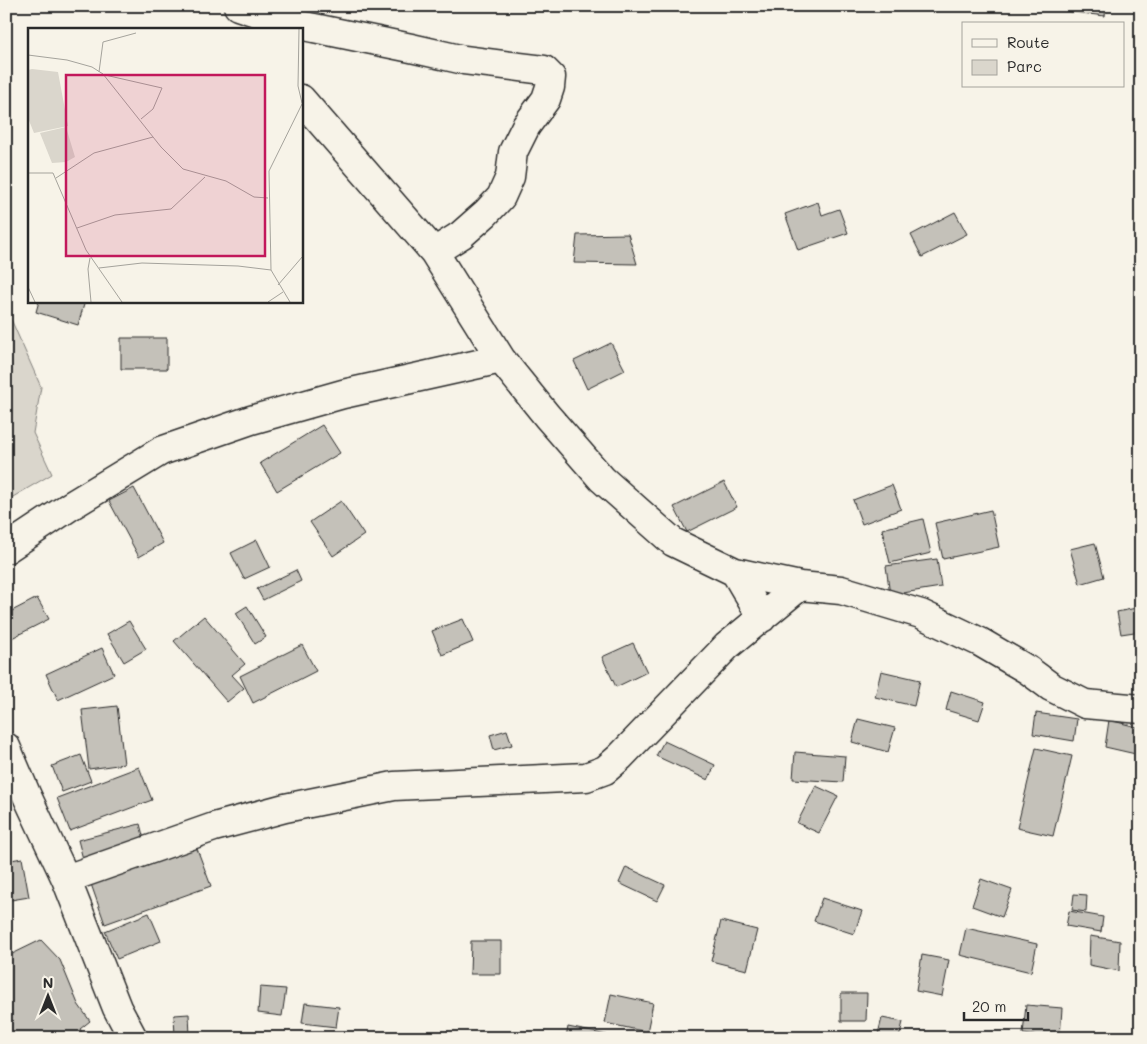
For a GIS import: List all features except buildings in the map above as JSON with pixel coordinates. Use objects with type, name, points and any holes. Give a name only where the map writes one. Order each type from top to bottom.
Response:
[{"type":"street","points":[[220,6],[239,28]]},
{"type":"street","points":[[238,6],[285,22],[464,60],[544,70],[551,77],[546,99],[526,126],[513,152],[510,178],[501,198],[461,235],[434,252]]},
{"type":"street","points":[[302,100],[434,252],[501,359],[546,416],[602,478],[673,542],[735,572],[800,586],[841,590],[921,614],[980,642],[1028,670],[1051,687],[1085,704],[1141,709]]},
{"type":"street","points":[[6,549],[72,505],[161,450],[251,420],[343,394],[501,359]]},
{"type":"street","points":[[735,572],[762,618]]},
{"type":"street","points":[[66,879],[214,827],[285,808],[394,786],[586,777],[605,770],[620,757],[726,646],[800,586]]},
{"type":"street","points":[[6,746],[66,879],[117,1008],[133,1038]]},
{"type":"green space","points":[[6,308],[41,387],[33,433],[52,474],[6,501]]}]
